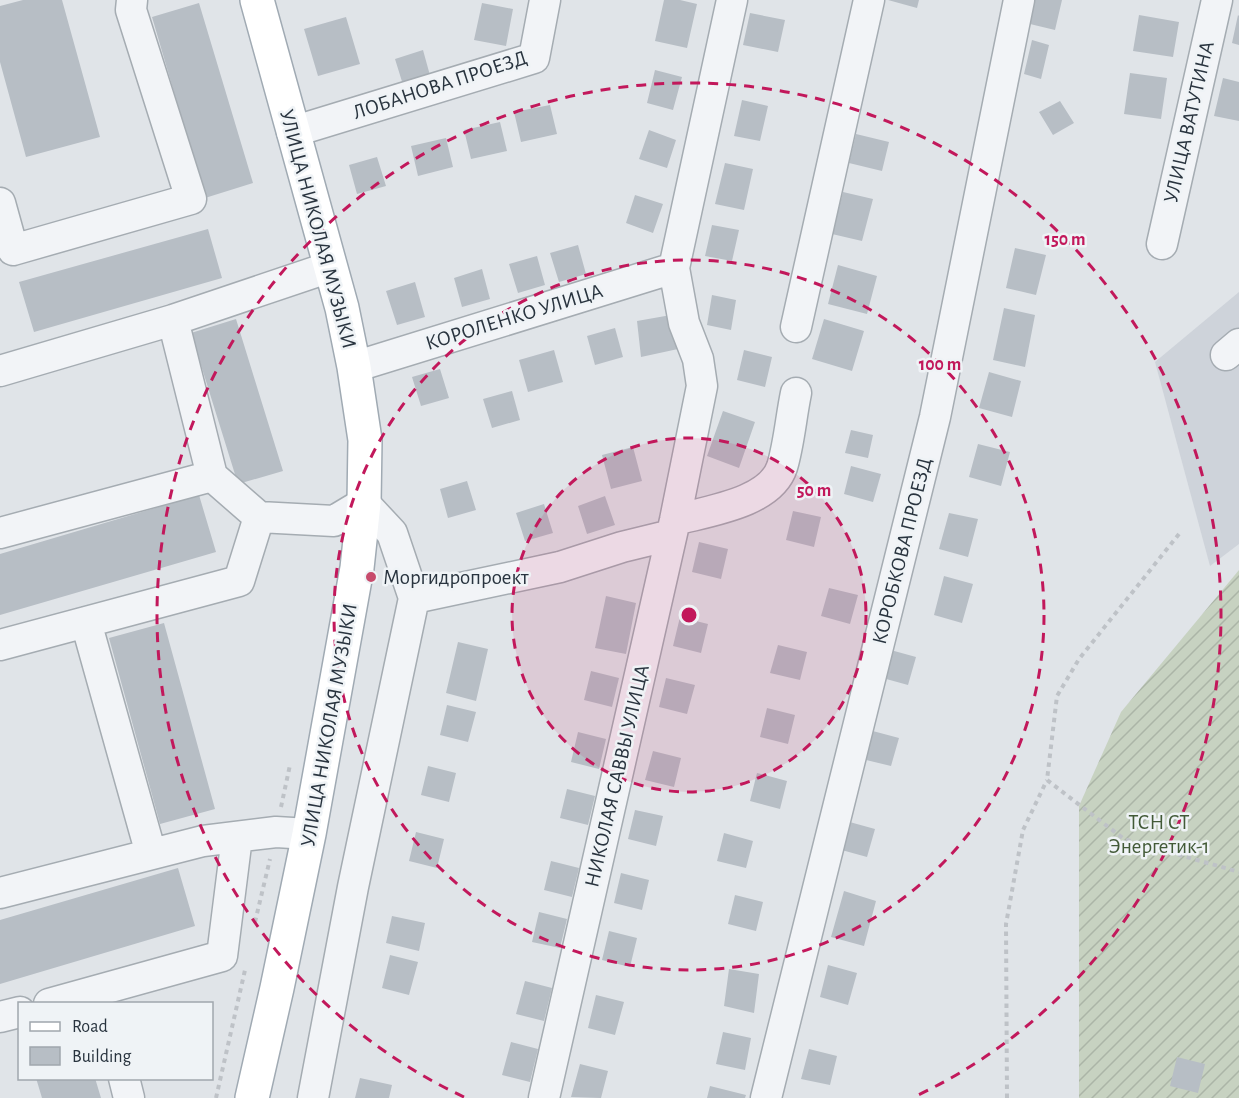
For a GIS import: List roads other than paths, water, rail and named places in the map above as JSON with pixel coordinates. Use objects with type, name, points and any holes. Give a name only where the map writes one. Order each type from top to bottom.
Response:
[{"type":"main road","name":"УЛИЦА НИКОЛАЯ МУЗЫКИ","points":[[252,1098],[280,977],[309,834],[357,568],[364,504],[365,440],[342,308],[256,0]]},
{"type":"street","points":[[0,203],[13,250],[191,200],[131,10],[132,0]]},
{"type":"street","name":"ЛОБАНОВА ПРОЕЗД","points":[[292,132],[534,58],[545,0]]},
{"type":"street","points":[[674,268],[732,0]]},
{"type":"street","points":[[796,327],[869,0]]},
{"type":"street","name":"КОРОБКОВА ПРОЕЗД","points":[[766,1098],[935,417],[1019,0]]},
{"type":"street","name":"УЛИЦА ВАТУТИНА","points":[[1162,244],[1217,0]]},
{"type":"street","points":[[0,371],[173,320],[330,267]]},
{"type":"street","name":"КОРОЛЕНКО УЛИЦА","points":[[354,367],[674,268]]},
{"type":"street","name":"НИКОЛАЯ САВВЫ УЛИЦА","points":[[544,1098],[673,528],[702,386],[698,359],[684,323],[674,268]]},
{"type":"street","points":[[173,320],[212,476],[259,517],[334,521],[364,504],[392,534],[414,598],[353,887],[313,1098]]},
{"type":"street","points":[[414,598],[560,567],[673,528],[743,501],[772,486],[782,468],[796,393]]},
{"type":"street","points":[[0,533],[212,476]]},
{"type":"street","points":[[0,645],[239,582],[259,517]]},
{"type":"street","points":[[86,622],[151,854]]},
{"type":"street","points":[[0,893],[202,841],[276,832],[309,834]]},
{"type":"street","points":[[63,1002],[99,997],[222,956],[237,837]]},
{"type":"street","points":[[0,1017],[18,1012]]},
{"type":"street","points":[[124,1080],[129,1098]]},
{"type":"place","name":"Моргидропроект","points":[[371,577]]},
{"type":"park label","name":"ТСН СТ Энергетик-1","points":[[1159,834]]}]
